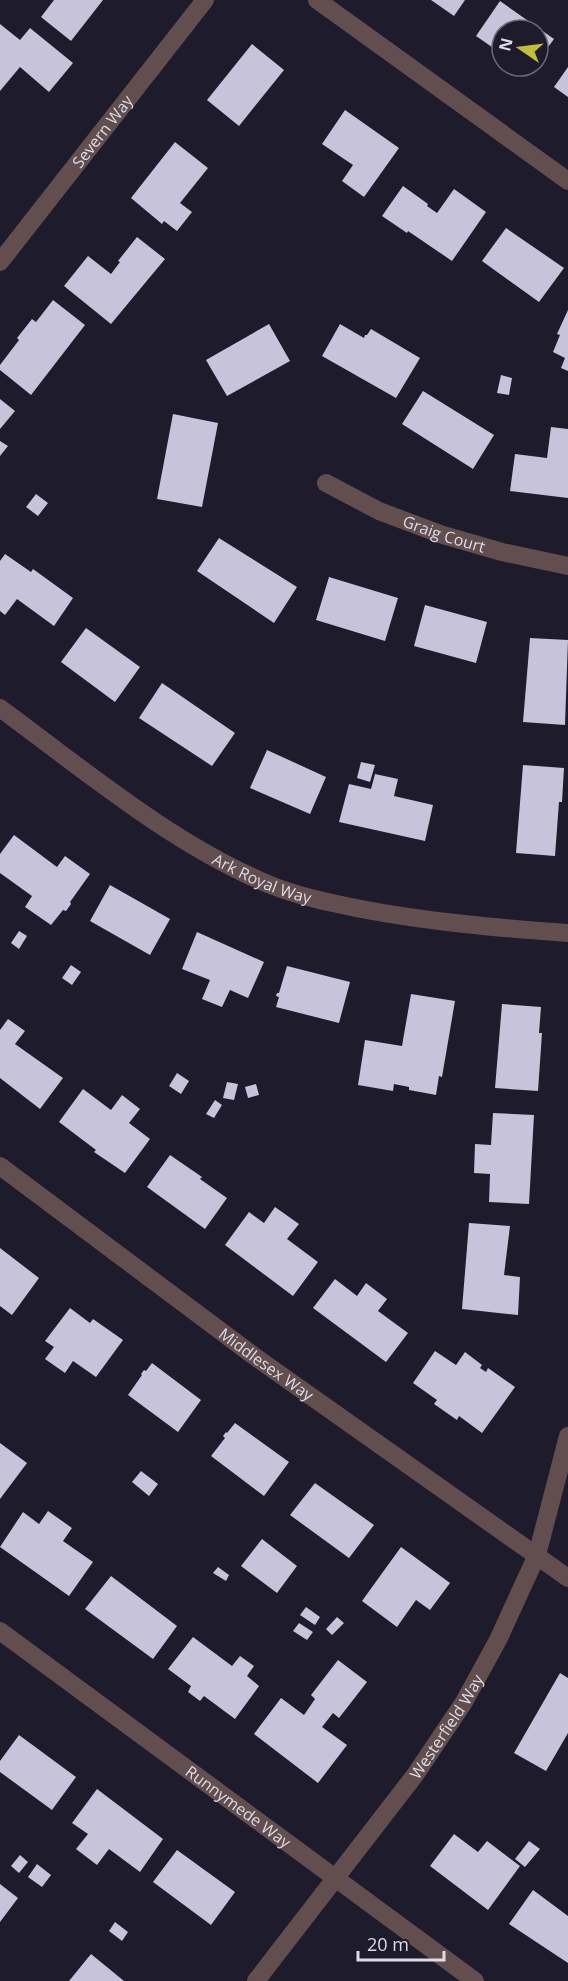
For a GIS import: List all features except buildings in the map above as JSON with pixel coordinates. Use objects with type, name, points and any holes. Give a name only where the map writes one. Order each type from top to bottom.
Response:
[{"type":"street","name":"Severn Way","points":[[0,262],[205,0]]},
{"type":"street","points":[[317,0],[568,181]]},
{"type":"street","name":"Graig Court","points":[[326,483],[379,511],[443,535],[502,552],[568,566]]},
{"type":"street","name":"Ark Royal Way","points":[[0,708],[157,822],[214,857],[274,886],[334,903],[402,916],[568,933]]},
{"type":"street","name":"Middlesex Way","points":[[0,1167],[254,1356],[568,1578]]},
{"type":"street","name":"Westerfield Way","points":[[256,1981],[415,1775],[464,1702],[498,1640],[537,1556],[568,1436]]},
{"type":"street","name":"Runnymede Way","points":[[0,1631],[475,1981]]}]
